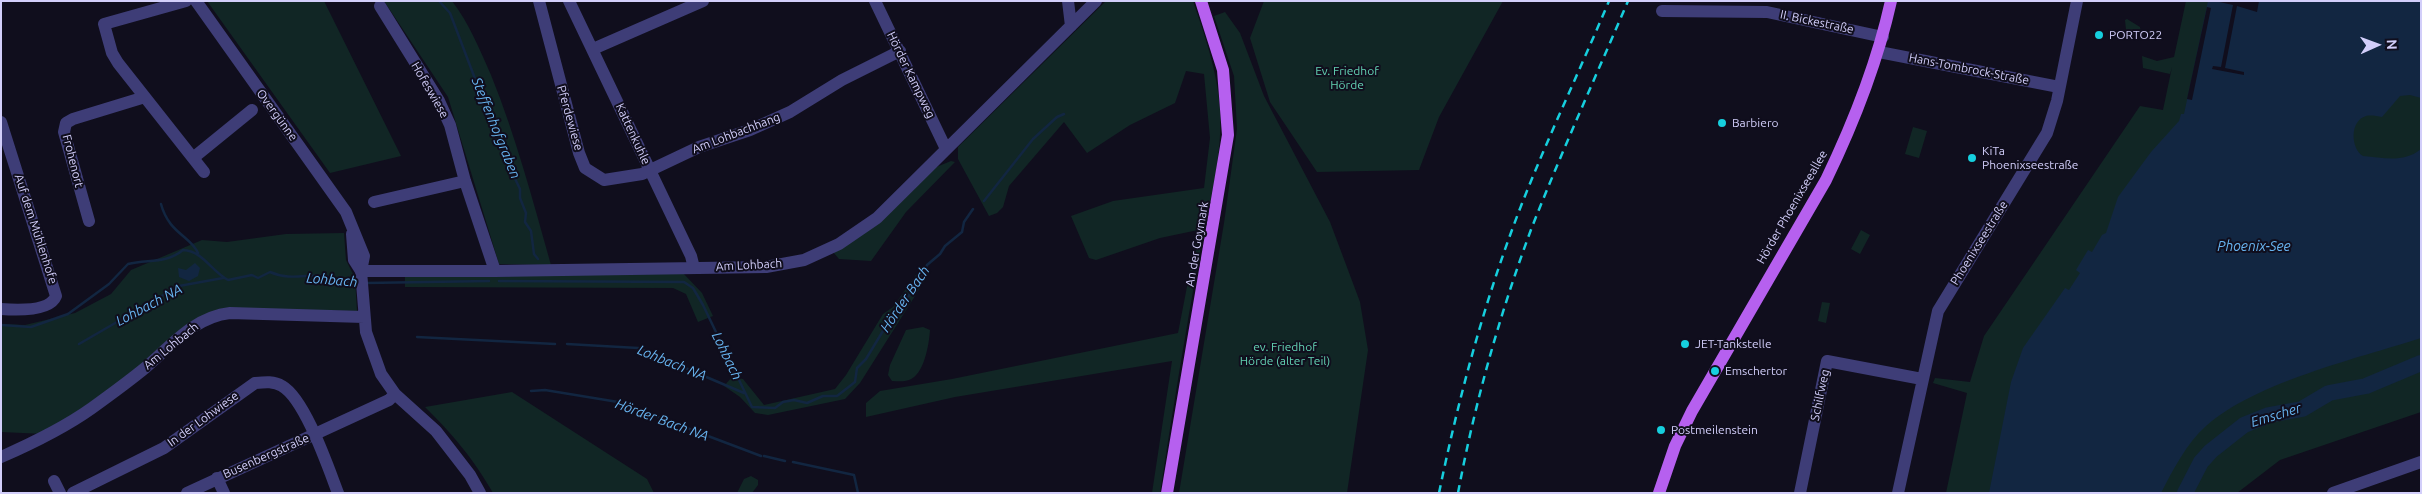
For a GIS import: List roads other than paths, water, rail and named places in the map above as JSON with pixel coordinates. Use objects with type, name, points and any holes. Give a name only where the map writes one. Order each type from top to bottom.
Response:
[{"type":"main road","name":"An der Goymark","points":[[1167,493],[1228,135],[1222,70],[1201,1]]},
{"type":"main road","name":"Hörder Phoenixseeallee","points":[[1659,493],[1682,430],[1826,180],[1867,87],[1879,52],[1891,1]]},
{"type":"street","points":[[186,1],[104,24],[112,54],[204,172]]},
{"type":"street","name":"Overgünne","points":[[196,1],[340,202],[364,256],[362,280],[364,317],[372,353],[380,374],[395,394],[436,431],[470,475],[480,493]]},
{"type":"street","name":"Pferdewiese","points":[[539,1],[560,86],[585,168],[604,180],[642,174],[649,169]]},
{"type":"street","name":"Kattenkuhle","points":[[569,1],[691,256],[694,268]]},
{"type":"street","points":[[593,49],[703,1]]},
{"type":"street","name":"Hörder Kampweg","points":[[875,1],[946,149]]},
{"type":"street","points":[[1068,1],[1071,26]]},
{"type":"street","name":"Am Lohbach","points":[[362,280],[496,271],[766,266],[804,260],[839,244],[877,218],[1096,1]]},
{"type":"street","name":"Phoenixseestraße","points":[[1898,493],[1938,311],[2039,147],[2053,115],[2077,1]]},
{"type":"street","name":"Hofeswiese","points":[[380,6],[439,101],[450,125],[465,181],[496,271]]},
{"type":"street","name":"II. Bickestraße","points":[[1662,11],[1767,12],[1883,37]]},
{"type":"street","name":"Am Lohbachhang","points":[[649,169],[699,147],[750,130],[790,112],[842,80],[900,51]]},
{"type":"street","name":"Hans-Tombrock-Straße","points":[[1879,52],[2059,86]]},
{"type":"street","name":"Frohenort","points":[[89,220],[64,132],[66,123],[73,119],[145,97]]},
{"type":"street","points":[[193,158],[252,110]]},
{"type":"street","name":"Auf dem Mühlenhofe","points":[[1,122],[56,296],[50,303],[23,311],[1,309]]},
{"type":"street","name":"Auf dem Mühlenhofe","points":[[1,167],[14,162]]},
{"type":"street","points":[[374,202],[465,181]]},
{"type":"street","name":"Am Lohbach","points":[[1,457],[37,442],[71,423],[145,368],[188,330],[213,316],[230,313],[364,317]]},
{"type":"street","name":"Schilfweg","points":[[1800,493],[1827,361],[1922,379]]},
{"type":"street","name":"In der Lohwiese","points":[[73,493],[164,448],[255,383],[277,384],[290,392],[314,434]]},
{"type":"street","name":"Busenbergstraße","points":[[187,493],[389,400],[395,394]]},
{"type":"street","name":"Busenbergstraße","points":[[314,434],[338,493]]},
{"type":"street","points":[[2333,493],[2421,462]]},
{"type":"street","name":"Busenbergstraße","points":[[217,478],[224,493]]},
{"type":"street","points":[[54,481],[60,493]]},
{"type":"water","name":"Phoenix-See","points":[[2208,1],[2421,1],[2421,98],[2410,95],[2400,96],[2382,117],[2366,116],[2360,119],[2354,129],[2354,142],[2356,148],[2363,156],[2401,158],[2421,149],[2421,338],[2308,373],[2279,384],[2227,410],[2206,426],[2192,441],[2180,458],[2161,493],[1989,493],[2011,382],[2023,348],[2065,288],[2069,290],[2080,273],[2076,270],[2088,250],[2092,252],[2102,235],[2106,233],[2118,197],[2151,152],[2179,121],[2181,114],[2184,114]]},
{"type":"water","points":[[195,263],[200,268],[198,276],[189,281],[179,277],[178,268],[186,270]]},
{"type":"waterway","name":"Steffenhofgraben","points":[[439,1],[450,13],[506,160],[520,189],[520,198],[526,213],[525,222],[531,231],[534,254],[538,259]]},
{"type":"waterway","name":"Hörder Bach","points":[[984,201],[1033,139],[1057,117],[1064,114]]},
{"type":"waterway","name":"Lohbach NA","points":[[161,204],[169,222],[195,247],[198,253]]},
{"type":"waterway","name":"Lohbach","points":[[499,281],[684,282],[693,288],[703,305],[752,407],[775,408],[783,402],[794,400],[807,403],[823,396],[837,396],[855,382],[857,368],[866,359],[889,321],[920,281],[927,265],[962,232],[964,222],[973,209]]},
{"type":"waterway","name":"Lohbach","points":[[1,325],[31,327],[68,314],[109,284],[128,264],[163,259],[183,250],[196,254],[228,280],[252,275],[258,278],[270,272],[293,277],[324,276],[358,283]]},
{"type":"waterway","name":"Lohbach NA","points":[[79,344],[179,286],[223,278]]},
{"type":"waterway","name":"Lohbach","points":[[366,283],[489,281]]},
{"type":"waterway","points":[[417,337],[555,344]]},
{"type":"waterway","name":"Lohbach NA","points":[[567,344],[638,348],[744,393]]},
{"type":"waterway","name":"Emscher","points":[[2185,493],[2201,462],[2211,451],[2244,425],[2269,415],[2302,409],[2329,393],[2366,386],[2421,363]]},
{"type":"waterway","name":"Hörder Bach NA","points":[[531,391],[545,390],[618,402],[761,456]]},
{"type":"waterway","name":"Hörder Bach NA","points":[[764,456],[785,461]]},
{"type":"waterway","name":"Hörder Bach NA","points":[[793,462],[854,475],[858,493]]},
{"type":"railway","points":[[1439,493],[1455,420],[1474,348],[1508,241],[1542,155],[1609,1]]},
{"type":"railway","points":[[1458,493],[1480,392],[1520,259],[1555,170],[1628,1]]},
{"type":"place","name":"PORTO22","points":[[2099,35]]},
{"type":"place","name":"Barbiero","points":[[1722,123]]},
{"type":"place","name":"KiTa Phoenixseestraße","points":[[1972,158]]},
{"type":"place","name":"JET-Tankstelle","points":[[1685,344]]},
{"type":"place","name":"Emschertor","points":[[1715,371]]},
{"type":"place","name":"Postmeilenstein","points":[[1661,430]]},
{"type":"park label","name":"Ev. Friedhof Hörde","points":[[1347,78]]},
{"type":"park label","name":"ev. Friedhof Hörde (alter Teil)","points":[[1285,354]]}]
